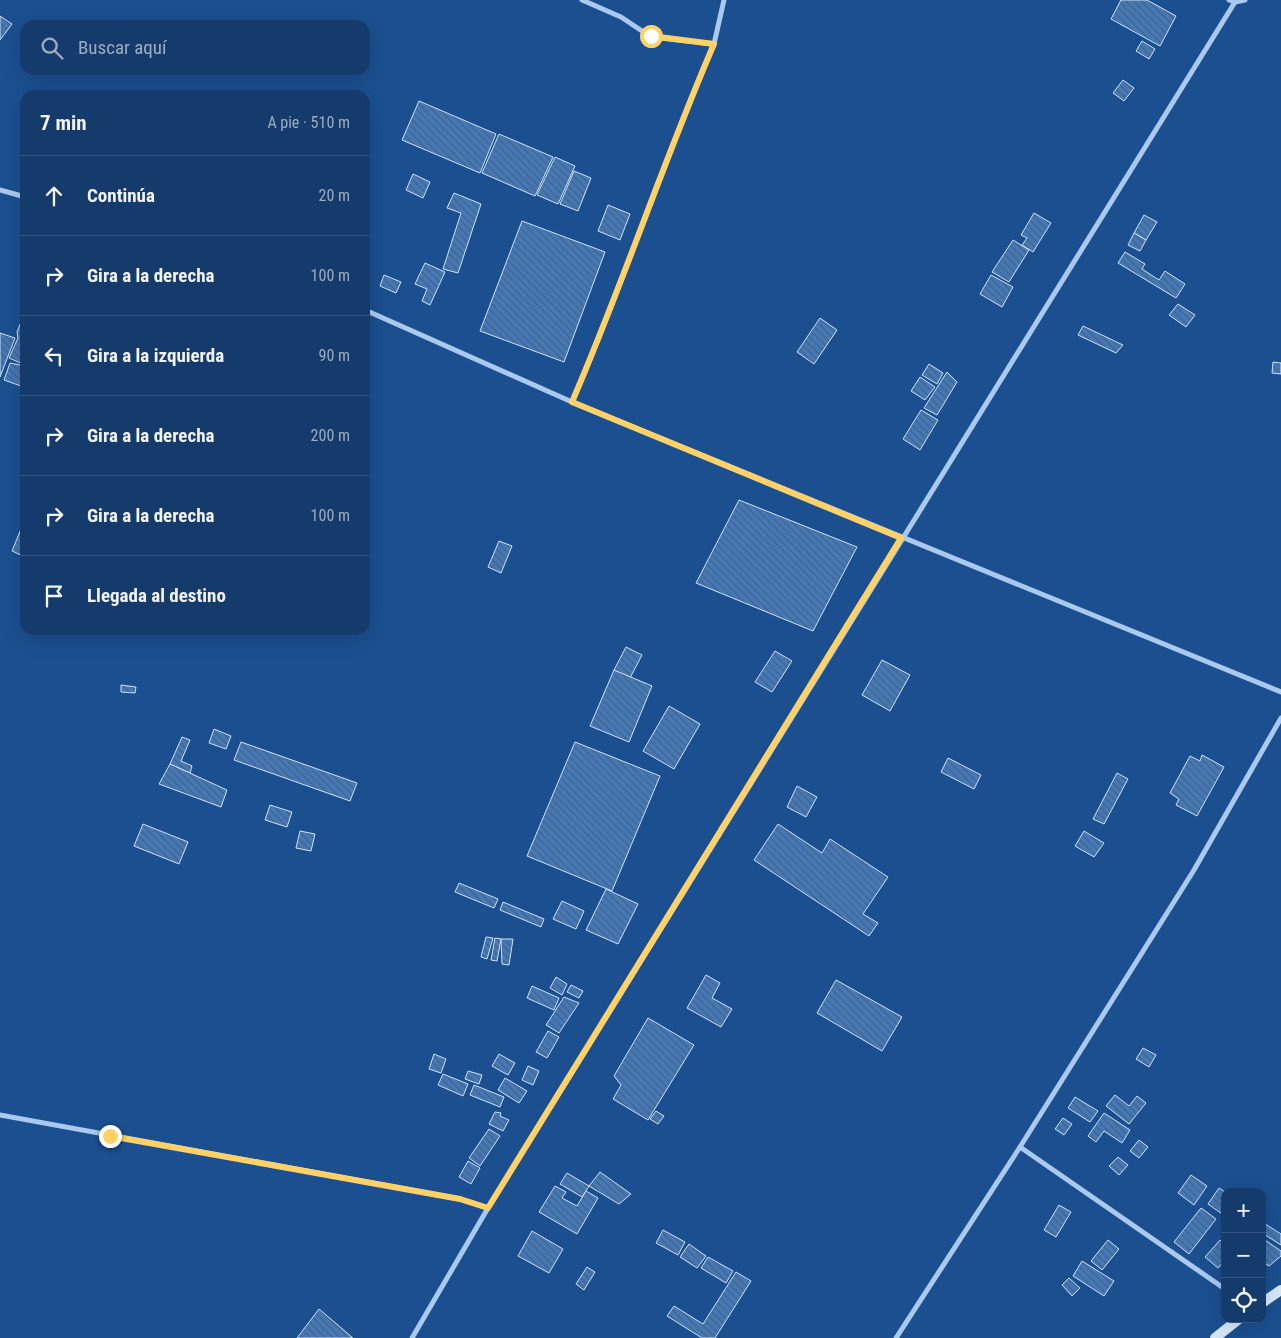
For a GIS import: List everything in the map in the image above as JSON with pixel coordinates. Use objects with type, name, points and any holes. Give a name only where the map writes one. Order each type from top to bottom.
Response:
[{"type":"main road","points":[[1266,1300],[1281,1290]]},
{"type":"main road","points":[[1215,1338],[1235,1323]]},
{"type":"street","points":[[582,0],[621,17],[651,36],[714,44]]},
{"type":"street","points":[[572,402],[598,341],[640,228],[714,44],[724,0]]},
{"type":"street","points":[[412,1338],[488,1208],[1232,1],[1245,0]]},
{"type":"street","points":[[0,190],[20,196]]},
{"type":"street","points":[[370,312],[572,402],[1281,692]]},
{"type":"street","points":[[896,1338],[1020,1148],[1194,870],[1281,718]]},
{"type":"street","points":[[0,1114],[460,1199],[488,1208]]},
{"type":"street","points":[[1020,1148],[1221,1286]]},
{"type":"building","points":[[1121,0],[1147,0],[1176,16],[1160,46],[1111,19]]},
{"type":"building","points":[[0,16],[12,24],[0,40]]},
{"type":"building","points":[[1142,41],[1155,49],[1149,59],[1136,51]]},
{"type":"building","points":[[1123,80],[1134,88],[1124,101],[1113,93]]},
{"type":"building","points":[[419,101],[496,134],[480,173],[402,140]]},
{"type":"building","points":[[499,134],[553,157],[535,196],[482,173]]},
{"type":"building","points":[[555,157],[575,166],[558,204],[537,195]]},
{"type":"building","points":[[574,171],[591,178],[578,211],[560,204]]},
{"type":"building","points":[[413,174],[430,182],[423,198],[406,190]]},
{"type":"building","points":[[454,193],[481,204],[458,273],[443,269],[461,213],[447,208]]},
{"type":"building","points":[[608,205],[630,214],[620,240],[598,231]]},
{"type":"building","points":[[1034,213],[1051,223],[1033,252],[1022,245],[1027,238],[1021,235]]},
{"type":"building","points":[[1144,215],[1157,222],[1146,240],[1134,233]]},
{"type":"building","points":[[522,221],[605,252],[564,362],[480,331]]},
{"type":"building","points":[[1134,233],[1146,240],[1140,251],[1128,245]]},
{"type":"building","points":[[1013,240],[1029,250],[1009,282],[992,272]]},
{"type":"building","points":[[1125,252],[1145,264],[1142,269],[1159,280],[1165,271],[1185,284],[1176,298],[1118,263]]},
{"type":"building","points":[[425,263],[445,272],[430,305],[422,301],[427,289],[415,284]]},
{"type":"building","points":[[384,275],[401,282],[396,293],[380,286]]},
{"type":"building","points":[[991,275],[1013,287],[1002,307],[980,294]]},
{"type":"building","points":[[1178,304],[1195,315],[1186,327],[1169,315]]},
{"type":"building","points":[[820,318],[837,330],[814,364],[797,352]]},
{"type":"building","points":[[20,324],[20,363],[9,358],[18,338],[17,332]]},
{"type":"building","points":[[1083,326],[1123,345],[1116,353],[1078,335]]},
{"type":"building","points":[[0,333],[15,338],[0,377]]},
{"type":"building","points":[[1273,362],[1281,363],[1281,374],[1272,373]]},
{"type":"building","points":[[10,363],[20,365],[20,386],[4,380]]},
{"type":"building","points":[[929,364],[943,373],[937,384],[922,375]]},
{"type":"building","points":[[947,372],[957,382],[937,415],[924,408]]},
{"type":"building","points":[[920,377],[935,387],[925,400],[911,391]]},
{"type":"building","points":[[921,410],[938,420],[920,450],[903,439]]},
{"type":"building","points":[[739,500],[857,547],[813,631],[696,583]]},
{"type":"building","points":[[20,531],[20,555],[12,551]]},
{"type":"building","points":[[499,541],[512,546],[501,573],[488,567]]},
{"type":"building","points":[[626,647],[642,655],[630,678],[614,670]]},
{"type":"building","points":[[775,651],[792,661],[772,692],[755,682]]},
{"type":"building","points":[[882,660],[910,675],[890,711],[862,695]]},
{"type":"building","points":[[614,670],[652,686],[629,742],[590,726]]},
{"type":"building","points":[[121,685],[136,687],[135,693],[121,692]]},
{"type":"building","points":[[669,706],[700,724],[674,769],[643,751]]},
{"type":"building","points":[[214,729],[231,736],[226,749],[209,743]]},
{"type":"building","points":[[182,737],[190,740],[181,761],[192,766],[190,773],[170,764]]},
{"type":"building","points":[[241,742],[357,783],[350,801],[234,760]]},
{"type":"building","points":[[575,742],[660,776],[612,891],[527,856]]},
{"type":"building","points":[[1202,755],[1224,767],[1197,816],[1176,805],[1179,799],[1170,793],[1190,756],[1200,761]]},
{"type":"building","points":[[948,758],[981,775],[974,789],[941,772]]},
{"type":"building","points":[[170,764],[227,790],[221,807],[159,784]]},
{"type":"building","points":[[1117,773],[1128,779],[1104,824],[1093,819]]},
{"type":"building","points":[[797,786],[817,797],[806,817],[787,807]]},
{"type":"building","points":[[270,805],[292,812],[287,827],[265,820]]},
{"type":"building","points":[[143,824],[188,842],[179,864],[134,846]]},
{"type":"building","points":[[778,824],[822,853],[830,839],[888,877],[863,914],[878,923],[869,936],[754,860]]},
{"type":"building","points":[[300,831],[315,834],[311,851],[296,848]]},
{"type":"building","points":[[1084,831],[1104,843],[1094,857],[1075,846]]},
{"type":"building","points":[[459,883],[498,899],[494,908],[455,892]]},
{"type":"building","points":[[606,889],[638,904],[618,944],[586,930]]},
{"type":"building","points":[[562,901],[584,911],[576,929],[553,919]]},
{"type":"building","points":[[503,902],[544,919],[541,927],[500,910]]},
{"type":"building","points":[[486,937],[493,938],[487,959],[481,957]]},
{"type":"building","points":[[495,938],[501,939],[497,961],[491,960]]},
{"type":"building","points":[[501,939],[513,939],[509,965],[502,964]]},
{"type":"building","points":[[706,975],[720,983],[712,998],[732,1009],[721,1027],[687,1008]]},
{"type":"building","points":[[556,977],[567,984],[562,995],[550,988]]},
{"type":"building","points":[[836,980],[902,1017],[882,1051],[817,1013]]},
{"type":"building","points":[[571,985],[583,991],[579,998],[567,992]]},
{"type":"building","points":[[532,986],[559,998],[554,1010],[527,998]]},
{"type":"building","points":[[564,997],[579,1003],[559,1033],[546,1025]]},
{"type":"building","points":[[648,1018],[694,1045],[648,1120],[613,1099],[621,1085],[614,1076]]},
{"type":"building","points":[[548,1031],[559,1037],[547,1058],[536,1052]]},
{"type":"building","points":[[1143,1048],[1156,1055],[1149,1067],[1136,1059]]},
{"type":"building","points":[[434,1054],[446,1059],[441,1073],[429,1069]]},
{"type":"building","points":[[499,1054],[515,1063],[508,1075],[492,1066]]},
{"type":"building","points":[[528,1066],[539,1071],[533,1085],[522,1080]]},
{"type":"building","points":[[468,1071],[482,1075],[479,1084],[465,1079]]},
{"type":"building","points":[[443,1074],[468,1084],[463,1096],[438,1085]]},
{"type":"building","points":[[505,1078],[527,1091],[519,1103],[498,1090]]},
{"type":"building","points":[[474,1085],[504,1097],[500,1107],[470,1095]]},
{"type":"building","points":[[1115,1095],[1129,1106],[1137,1096],[1146,1103],[1129,1124],[1106,1106]]},
{"type":"building","points":[[1075,1097],[1098,1111],[1090,1122],[1068,1108]]},
{"type":"building","points":[[656,1111],[664,1116],[658,1124],[650,1119]]},
{"type":"building","points":[[495,1112],[501,1113],[500,1116],[509,1120],[503,1131],[489,1124]]},
{"type":"building","points":[[1104,1113],[1130,1130],[1122,1143],[1104,1131],[1096,1142],[1088,1136]]},
{"type":"building","points":[[1063,1118],[1072,1124],[1064,1135],[1055,1129]]},
{"type":"building","points":[[489,1129],[500,1136],[480,1166],[469,1158]]},
{"type":"building","points":[[1139,1140],[1148,1147],[1139,1158],[1130,1151]]},
{"type":"building","points":[[1118,1157],[1128,1165],[1119,1175],[1109,1166]]},
{"type":"building","points":[[468,1161],[480,1168],[471,1184],[459,1177]]},
{"type":"building","points":[[600,1172],[631,1194],[619,1204],[589,1186]]},
{"type":"building","points":[[567,1173],[589,1186],[582,1197],[560,1184]]},
{"type":"building","points":[[1191,1175],[1207,1186],[1194,1205],[1178,1193]]},
{"type":"building","points":[[555,1186],[566,1192],[562,1198],[577,1206],[586,1191],[598,1198],[577,1234],[539,1212]]},
{"type":"building","points":[[1219,1188],[1221,1189],[1221,1213],[1208,1204]]},
{"type":"building","points":[[1059,1205],[1071,1212],[1056,1237],[1044,1230]]},
{"type":"building","points":[[1201,1208],[1216,1219],[1189,1254],[1174,1242]]},
{"type":"building","points":[[1266,1225],[1281,1234],[1281,1245],[1266,1236]]},
{"type":"building","points":[[663,1230],[685,1242],[678,1255],[656,1243]]},
{"type":"building","points":[[532,1231],[563,1249],[549,1273],[518,1256]]},
{"type":"building","points":[[1108,1240],[1119,1249],[1102,1270],[1091,1261]]},
{"type":"building","points":[[1221,1241],[1221,1265],[1218,1268],[1205,1257]]},
{"type":"building","points":[[1266,1241],[1281,1251],[1281,1256],[1269,1266],[1266,1264]]},
{"type":"building","points":[[689,1244],[706,1256],[697,1268],[680,1257]]},
{"type":"building","points":[[708,1257],[733,1271],[726,1283],[701,1268]]},
{"type":"building","points":[[1082,1261],[1114,1281],[1104,1296],[1073,1276]]},
{"type":"building","points":[[587,1267],[595,1272],[584,1290],[576,1284]]},
{"type":"building","points":[[736,1272],[751,1281],[715,1338],[702,1338],[667,1316],[674,1306],[703,1324]]},
{"type":"building","points":[[1069,1278],[1080,1288],[1072,1296],[1062,1285]]},
{"type":"building","points":[[319,1309],[353,1338],[297,1338]]},
{"type":"route","points":[[110,1136],[460,1199],[488,1208],[901,538],[572,402],[598,341],[633,246],[714,44],[651,36]]}]
